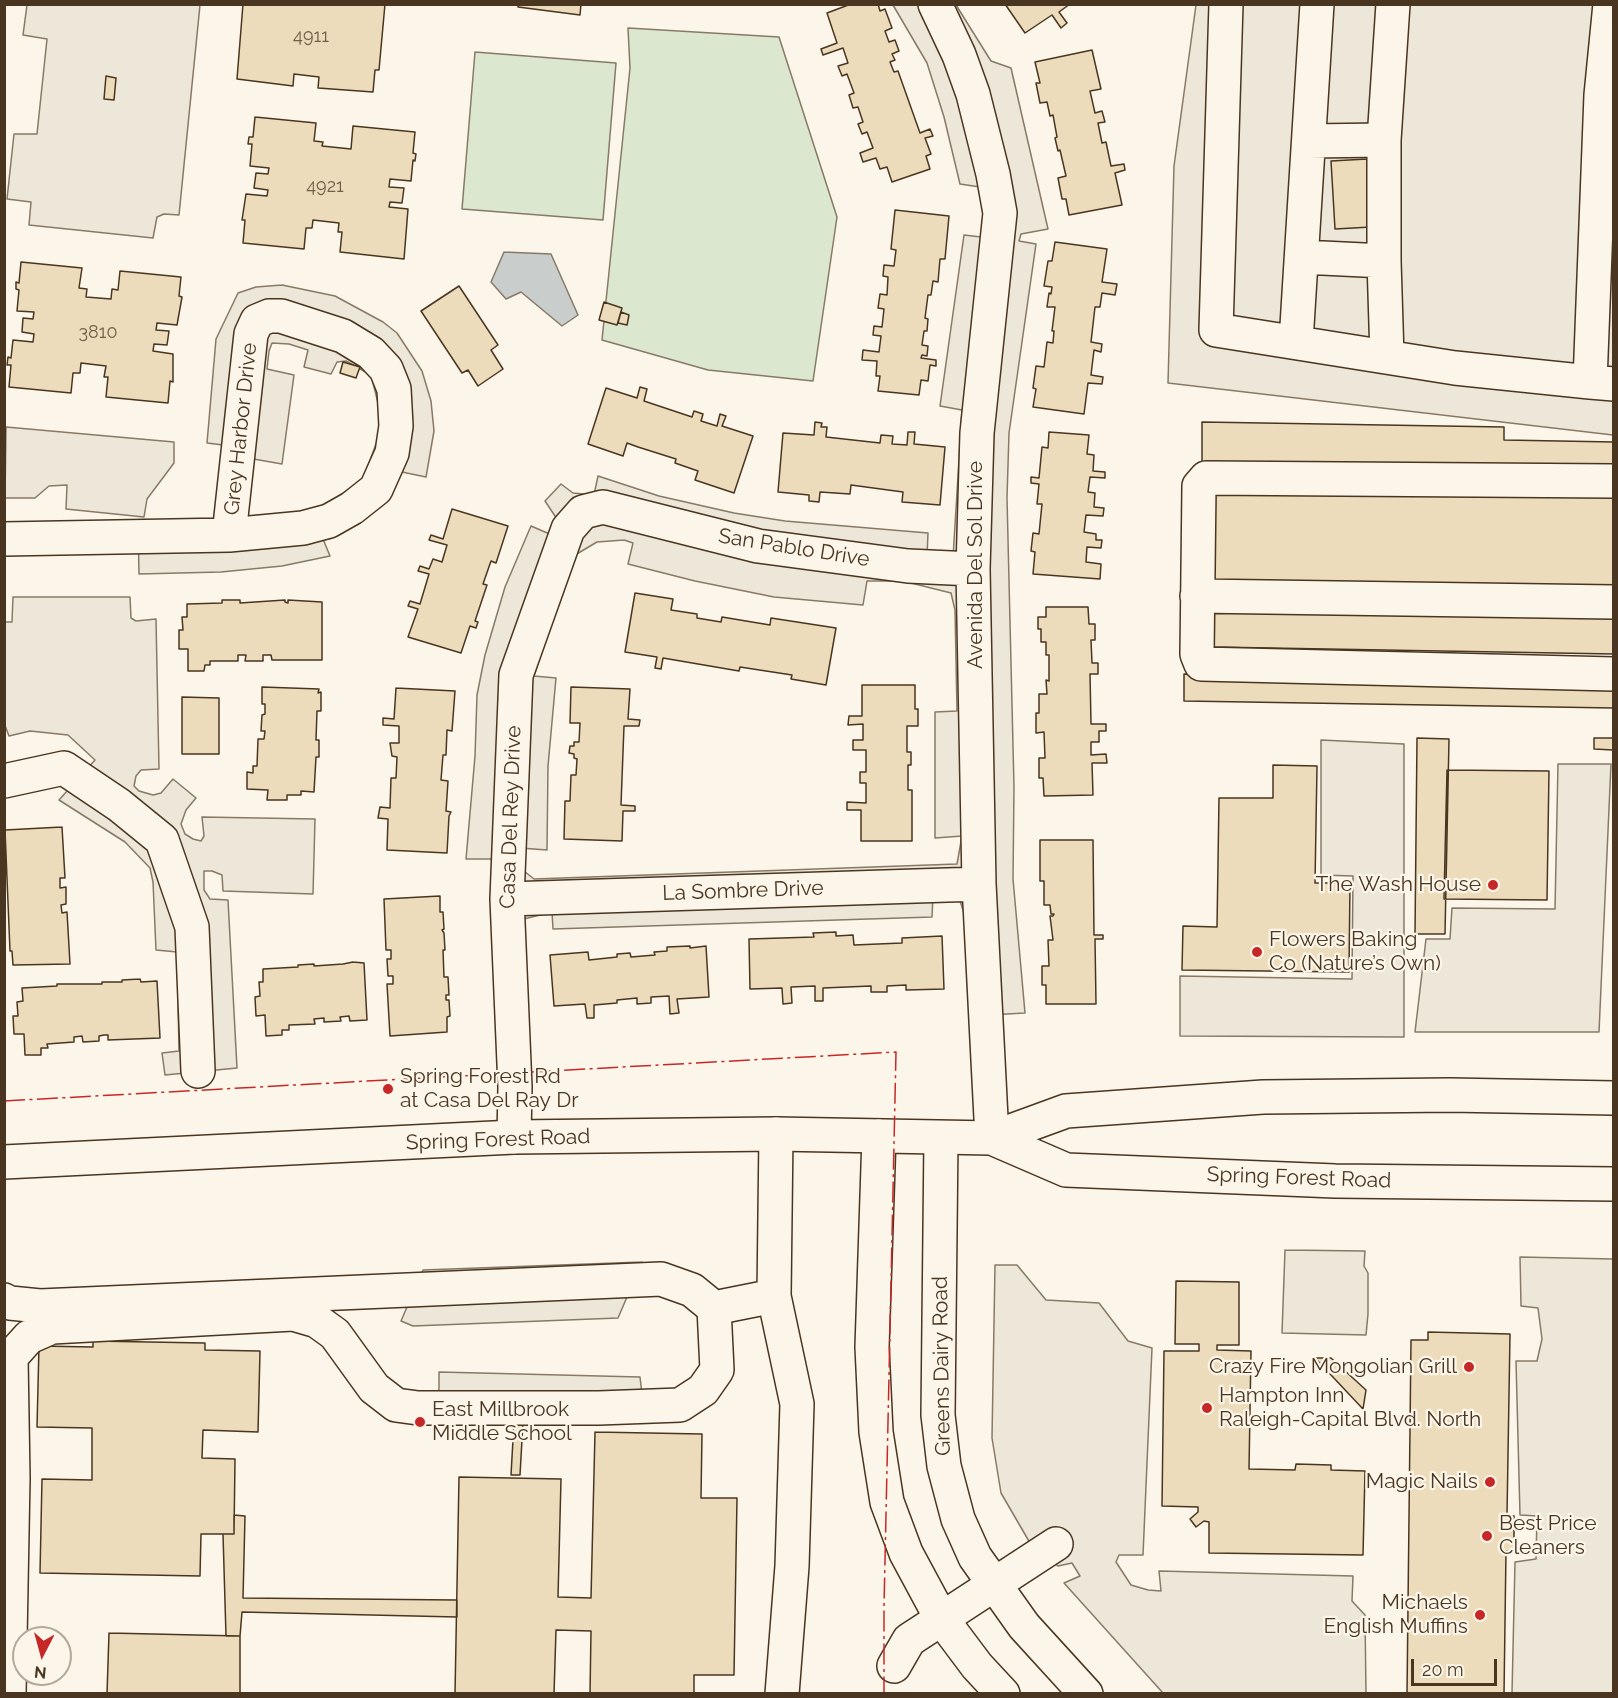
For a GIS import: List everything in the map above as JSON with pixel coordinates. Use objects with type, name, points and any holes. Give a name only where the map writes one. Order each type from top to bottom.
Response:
[{"type":"street","name":"Avenida Del Sol Drive","points":[[935,4],[959,55],[973,94],[993,174],[1000,213],[977,433],[973,568],[979,884],[992,1138]]},
{"type":"street","points":[[1226,4],[1216,330],[1455,368],[1602,383],[1601,95],[1610,4]]},
{"type":"street","points":[[1296,342],[1317,4]]},
{"type":"street","points":[[1387,357],[1384,140],[1393,4]]},
{"type":"street","points":[[1309,141],[1384,140]]},
{"type":"street","points":[[1302,257],[1384,261]]},
{"type":"street","name":"Grey Harbor Drive","points":[[4,539],[229,536],[303,528],[329,521],[352,508],[376,489],[392,453],[396,426],[394,389],[386,369],[371,353],[343,336],[281,316],[269,316],[257,321],[251,334],[229,536]]},
{"type":"street","points":[[1614,481],[1206,478],[1199,486],[1197,596],[1197,654],[1201,664],[1614,674]]},
{"type":"street","name":"San Pablo Drive","points":[[583,512],[603,507],[758,546],[908,566],[973,568]]},
{"type":"street","name":"Casa Del Rey Drive","points":[[514,1137],[515,1087],[507,899],[516,675],[568,529],[583,512]]},
{"type":"street","points":[[1197,596],[1614,602]]},
{"type":"street","points":[[4,781],[64,768],[118,805],[162,840],[192,927],[198,1071]]},
{"type":"street","name":"La Sombre Drive","points":[[507,899],[979,884]]},
{"type":"street","name":"Spring Forest Road","points":[[4,1162],[514,1137],[776,1134],[992,1138],[1066,1111],[1172,1102],[1367,1095],[1614,1098]]},
{"type":"street","points":[[776,1134],[774,1296],[796,1404],[792,1566],[782,1694]]},
{"type":"street","points":[[879,1136],[872,1347],[876,1432],[887,1502],[906,1553],[941,1618],[977,1666],[1003,1694]]},
{"type":"street","name":"Greens Dairy Road","points":[[941,1138],[938,1415],[944,1466],[958,1518],[975,1557],[1024,1626],[1086,1694]]},
{"type":"street","name":"Spring Forest Road","points":[[992,1138],[1066,1170],[1335,1180],[1614,1184]]},
{"type":"street","points":[[4,1300],[40,1306],[661,1279],[692,1290],[714,1308],[717,1370],[703,1390],[680,1405],[599,1408],[418,1408],[396,1405],[374,1388],[335,1334],[317,1321],[293,1314],[52,1327],[29,1337],[8,1362],[9,1694]]},
{"type":"street","points":[[714,1308],[774,1296]]},
{"type":"street","points":[[894,1666],[909,1640],[1056,1544]]},
{"type":"green space","points":[[628,28],[779,37],[837,217],[813,381],[708,370],[602,340],[630,68]]},
{"type":"green space","points":[[475,52],[616,63],[603,220],[462,209]]},
{"type":"shaded area","points":[[27,5],[200,5],[179,215],[164,214],[157,217],[153,238],[29,225],[31,202],[7,199],[14,134],[37,134],[47,39],[23,35]]},
{"type":"shaded area","points":[[893,5],[956,5],[991,61],[1011,68],[1048,229],[1021,234],[1019,241],[1036,244],[1009,433],[1007,498],[1014,787],[1013,879],[1025,1013],[971,1016],[966,919],[959,898],[933,895],[932,917],[553,929],[552,912],[492,927],[494,859],[466,859],[475,756],[477,695],[485,655],[505,587],[531,526],[552,535],[557,519],[545,501],[561,484],[573,493],[594,495],[598,476],[659,496],[734,513],[785,521],[928,533],[927,557],[953,558],[962,410],[940,406],[964,235],[981,237],[987,213],[980,187],[960,184],[944,117],[927,63]],"holes":[[[624,540],[633,543],[628,564],[695,581],[774,597],[863,605],[867,581],[903,581],[951,593],[955,610],[957,711],[935,712],[935,838],[962,836],[957,864],[534,879],[519,867],[520,848],[547,850],[548,766],[556,678],[534,676],[558,601],[575,555],[597,542]]]},
{"type":"shaded area","points":[[1196,5],[1598,5],[1587,215],[1613,217],[1613,435],[1168,383],[1174,166]]},
{"type":"shaded area","points":[[504,252],[551,254],[578,315],[562,326],[521,292],[506,299],[491,282]]},
{"type":"shaded area","points":[[282,285],[335,296],[383,322],[397,333],[422,371],[431,401],[434,431],[426,477],[402,472],[388,500],[330,539],[328,537],[323,539],[330,556],[282,566],[221,572],[139,574],[138,522],[187,522],[320,509],[363,479],[379,436],[380,411],[371,375],[346,361],[337,362],[331,374],[304,367],[308,350],[289,344],[272,343],[267,369],[294,375],[282,464],[231,455],[231,446],[207,443],[216,339],[238,293],[256,287]]},
{"type":"shaded area","points":[[6,427],[174,442],[174,463],[147,499],[144,517],[66,509],[67,485],[49,486],[35,498],[5,498]]},
{"type":"shaded area","points":[[13,597],[130,597],[131,618],[136,621],[156,619],[159,769],[141,770],[136,776],[134,786],[139,791],[153,795],[161,793],[173,779],[196,798],[186,810],[181,824],[185,834],[201,841],[204,836],[202,817],[315,819],[313,894],[223,891],[222,875],[204,871],[204,890],[210,899],[228,900],[237,1068],[165,1075],[162,1053],[179,1051],[177,952],[156,950],[153,882],[150,868],[125,842],[59,800],[95,760],[68,735],[30,731],[9,736],[4,723],[4,622],[12,622]]},
{"type":"shaded area","points":[[1321,740],[1404,744],[1404,1037],[1180,1036],[1180,976],[1352,979],[1353,876],[1321,875]]},
{"type":"shaded area","points":[[1558,764],[1611,764],[1599,1032],[1415,1032],[1426,939],[1450,939],[1452,908],[1555,909]]},
{"type":"shaded area","points":[[1285,1250],[1365,1251],[1364,1266],[1368,1273],[1366,1335],[1282,1333]]},
{"type":"shaded area","points":[[1520,1257],[1613,1259],[1613,1693],[1512,1693],[1515,1562],[1536,1559],[1537,1516],[1520,1515],[1516,1361],[1537,1361],[1542,1339],[1538,1308],[1521,1306]]},
{"type":"shaded area","points":[[642,1262],[618,1318],[413,1326],[401,1321],[423,1270]]},
{"type":"shaded area","points":[[995,1265],[1017,1265],[1046,1300],[1099,1303],[1128,1341],[1152,1348],[1143,1555],[1119,1555],[1116,1562],[1131,1585],[1161,1591],[1159,1571],[1353,1576],[1352,1601],[1365,1615],[1366,1693],[1163,1693],[1064,1583],[1080,1576],[1072,1563],[1058,1566],[1030,1543],[1001,1493],[992,1438]]},
{"type":"shaded area","points":[[439,1372],[640,1377],[642,1394],[652,1423],[425,1420],[439,1389]]},
{"type":"building","points":[[243,4],[385,4],[379,70],[375,70],[373,92],[318,88],[319,77],[294,74],[293,86],[237,79]]},
{"type":"building","points":[[519,4],[581,4],[580,15],[518,7]]},
{"type":"building","points":[[851,4],[878,4],[880,11],[885,9],[892,28],[885,31],[889,42],[895,40],[899,51],[892,54],[895,60],[890,62],[894,72],[898,71],[920,133],[930,129],[933,136],[925,138],[931,154],[926,156],[930,169],[892,182],[887,167],[880,169],[876,158],[863,162],[860,153],[873,148],[867,132],[862,134],[858,124],[863,122],[858,107],[853,108],[849,95],[854,93],[847,74],[842,76],[838,66],[848,63],[843,48],[823,55],[821,49],[837,43],[827,13]]},
{"type":"building","points":[[1005,4],[1070,4],[1059,12],[1067,23],[1061,28],[1052,15],[1025,33]]},
{"type":"building","points":[[1092,50],[1101,89],[1090,91],[1095,113],[1102,111],[1105,122],[1098,123],[1102,143],[1106,142],[1111,166],[1124,164],[1125,170],[1115,173],[1122,205],[1069,215],[1066,199],[1062,199],[1058,178],[1066,176],[1055,138],[1057,137],[1053,115],[1050,116],[1047,102],[1040,103],[1036,83],[1040,83],[1035,62]]},
{"type":"building","points":[[106,76],[116,78],[114,100],[104,99]]},
{"type":"building","points":[[255,117],[316,123],[314,141],[323,142],[322,146],[351,149],[353,126],[415,132],[413,153],[416,154],[415,161],[413,160],[411,181],[390,179],[389,187],[404,188],[402,203],[390,202],[389,207],[408,209],[404,259],[340,252],[342,232],[338,232],[339,223],[313,220],[312,228],[306,228],[304,249],[243,243],[245,220],[242,220],[246,194],[267,196],[268,190],[254,188],[256,173],[268,174],[269,168],[250,166],[252,144],[248,144],[249,137],[253,137]]},
{"type":"building","points":[[1367,159],[1371,227],[1335,229],[1331,161]]},
{"type":"building","points":[[895,210],[949,216],[945,259],[940,259],[938,282],[933,281],[931,295],[928,295],[925,318],[928,319],[927,331],[924,331],[922,345],[928,346],[927,356],[922,355],[921,358],[936,360],[936,366],[930,365],[928,381],[921,380],[919,395],[878,391],[880,376],[876,376],[877,361],[862,360],[863,350],[879,352],[881,336],[873,335],[874,326],[882,327],[884,309],[878,308],[880,294],[887,295],[888,277],[883,276],[884,265],[894,266],[896,250],[891,249]]},
{"type":"building","points":[[1055,242],[1107,249],[1102,282],[1117,284],[1115,295],[1102,293],[1100,307],[1095,307],[1091,342],[1102,344],[1101,352],[1094,350],[1091,375],[1103,377],[1102,384],[1088,383],[1084,414],[1033,407],[1036,366],[1044,367],[1047,342],[1053,343],[1055,307],[1047,307],[1052,287],[1044,286],[1048,261],[1052,261]]},
{"type":"building","points":[[21,262],[82,268],[79,288],[87,289],[86,297],[111,299],[112,289],[118,290],[120,271],[181,277],[179,296],[182,297],[177,325],[157,323],[156,330],[169,331],[167,345],[154,344],[153,351],[173,354],[173,382],[170,381],[168,403],[106,397],[108,377],[104,377],[106,366],[81,363],[80,373],[73,373],[71,393],[9,387],[11,365],[7,365],[8,357],[11,358],[13,340],[33,342],[34,334],[22,332],[23,318],[33,319],[34,312],[17,311],[19,290],[16,289],[16,282],[19,283]]},
{"type":"building","points":[[459,286],[498,345],[491,350],[503,369],[478,386],[468,370],[462,373],[421,311]]},
{"type":"building","points":[[604,302],[622,308],[617,325],[599,320]]},
{"type":"building","points":[[621,312],[629,315],[627,325],[618,323]]},
{"type":"building","points":[[343,362],[360,367],[356,378],[340,373]]},
{"type":"building","points":[[640,387],[647,389],[644,401],[692,417],[694,411],[703,414],[701,421],[717,426],[720,414],[726,416],[722,426],[753,436],[734,493],[695,480],[698,471],[675,463],[676,459],[627,443],[623,456],[588,444],[606,388],[637,398]]},
{"type":"building","points":[[815,422],[822,423],[821,427],[827,427],[826,437],[880,443],[881,435],[893,436],[892,444],[907,445],[908,432],[915,432],[914,444],[945,447],[940,505],[902,502],[903,492],[851,485],[850,494],[820,492],[819,502],[809,501],[809,495],[778,492],[783,433],[814,435]]},
{"type":"building","points":[[1202,422],[1504,427],[1504,440],[1614,442],[1614,469],[1202,462]]},
{"type":"building","points":[[1049,432],[1089,435],[1087,454],[1094,455],[1093,471],[1105,472],[1105,478],[1090,477],[1088,492],[1095,493],[1094,507],[1104,508],[1103,516],[1086,515],[1084,532],[1096,534],[1096,540],[1102,540],[1101,548],[1087,547],[1086,562],[1101,564],[1100,579],[1033,574],[1035,552],[1031,551],[1033,533],[1039,534],[1042,504],[1037,504],[1039,484],[1031,483],[1031,477],[1039,478],[1042,447],[1048,448]]},
{"type":"building","points":[[1214,488],[1614,495],[1614,587],[1213,580]]},
{"type":"building","points":[[452,509],[508,526],[496,563],[491,561],[483,584],[487,585],[475,621],[478,622],[476,628],[470,626],[461,653],[408,637],[418,609],[408,606],[410,601],[420,604],[429,574],[418,571],[420,566],[429,569],[433,559],[442,562],[447,545],[429,540],[431,535],[443,539]]},
{"type":"building","points":[[635,593],[673,599],[671,610],[697,614],[697,618],[721,622],[722,617],[770,625],[771,618],[836,628],[826,685],[791,679],[792,675],[740,667],[739,671],[663,658],[661,669],[655,668],[657,657],[625,652]]},
{"type":"building","points":[[222,600],[240,600],[240,603],[285,600],[288,603],[288,600],[322,602],[322,660],[272,660],[271,655],[263,655],[263,661],[245,661],[246,655],[238,655],[238,661],[210,661],[210,665],[205,665],[204,671],[188,671],[188,649],[179,649],[179,630],[183,630],[182,617],[187,617],[187,604],[222,603]]},
{"type":"building","points":[[1046,607],[1088,607],[1089,624],[1095,624],[1095,640],[1091,640],[1092,663],[1098,663],[1098,674],[1090,674],[1091,724],[1106,724],[1106,731],[1099,731],[1099,742],[1091,742],[1091,755],[1106,754],[1107,763],[1092,763],[1093,795],[1044,796],[1043,778],[1039,778],[1039,758],[1045,758],[1044,732],[1036,733],[1036,713],[1039,713],[1039,694],[1047,694],[1049,655],[1046,655],[1046,642],[1041,642],[1038,617],[1046,617]]},
{"type":"building","points":[[1212,608],[1614,615],[1614,654],[1212,647]]},
{"type":"building","points":[[1184,674],[1614,681],[1614,708],[1184,701]]},
{"type":"building","points":[[862,685],[915,685],[918,726],[907,726],[907,752],[911,752],[911,765],[908,765],[908,790],[912,790],[912,841],[861,841],[861,810],[847,810],[847,802],[866,803],[866,783],[860,783],[860,772],[866,772],[866,750],[853,750],[853,740],[863,740],[863,724],[848,725],[849,716],[862,716]]},
{"type":"building","points":[[262,687],[319,689],[318,693],[321,692],[321,711],[317,711],[316,740],[319,740],[319,757],[316,757],[314,792],[301,791],[301,795],[287,795],[287,800],[267,800],[268,790],[247,789],[247,772],[253,773],[253,766],[257,766],[258,739],[264,739],[265,731],[261,731],[262,715],[265,714],[265,704],[262,704]]},
{"type":"building","points":[[571,687],[630,689],[628,719],[640,720],[639,726],[624,726],[621,805],[635,806],[635,811],[623,811],[622,841],[564,839],[565,801],[570,801],[571,775],[576,775],[577,759],[574,758],[574,754],[569,753],[570,746],[574,746],[574,742],[579,742],[580,723],[570,723]]},
{"type":"building","points":[[396,688],[455,691],[452,731],[447,730],[446,755],[443,755],[441,780],[448,781],[446,811],[451,812],[447,853],[387,850],[388,819],[378,818],[380,807],[390,808],[391,778],[396,778],[397,757],[392,756],[390,743],[399,743],[399,726],[383,725],[383,718],[394,719]]},
{"type":"building","points":[[182,697],[219,698],[219,754],[182,754]]},
{"type":"building","points":[[1417,738],[1449,739],[1445,934],[1415,934]]},
{"type":"building","points":[[1594,738],[1614,738],[1613,750],[1594,749]]},
{"type":"building","points":[[1273,765],[1317,766],[1315,883],[1350,883],[1349,972],[1182,970],[1183,926],[1217,927],[1219,798],[1273,798]]},
{"type":"building","points":[[1447,770],[1549,771],[1547,900],[1444,899]]},
{"type":"building","points":[[62,827],[65,878],[60,878],[60,888],[66,887],[66,904],[61,905],[62,913],[67,912],[70,964],[13,965],[12,951],[10,951],[5,830]]},
{"type":"building","points":[[1040,840],[1093,840],[1094,935],[1103,935],[1103,939],[1095,939],[1096,1004],[1046,1004],[1046,985],[1042,985],[1042,966],[1049,966],[1048,940],[1053,940],[1050,916],[1054,914],[1051,914],[1050,905],[1044,905],[1044,881],[1040,881]]},
{"type":"building","points":[[440,896],[440,912],[443,912],[444,929],[442,930],[445,950],[443,950],[444,977],[448,977],[449,995],[446,995],[446,1000],[449,1000],[450,1016],[447,1017],[447,1032],[390,1036],[387,984],[393,984],[393,976],[388,976],[387,959],[391,959],[391,950],[386,950],[384,899]]},
{"type":"building","points":[[836,932],[836,936],[853,935],[854,945],[902,943],[902,938],[942,936],[944,989],[906,990],[906,985],[887,986],[887,992],[871,992],[871,986],[823,988],[823,1001],[815,1001],[815,986],[791,987],[792,1003],[783,1004],[782,988],[750,989],[749,939],[814,937],[813,933]]},
{"type":"building","points":[[690,946],[690,948],[706,946],[709,997],[677,999],[679,1013],[670,1014],[669,996],[651,997],[651,1003],[637,1004],[637,998],[594,1005],[594,1018],[587,1018],[585,1004],[554,1006],[550,955],[588,952],[589,960],[630,953],[631,957],[655,955],[654,952],[667,951],[667,947]]},
{"type":"building","points":[[364,963],[367,1020],[350,1021],[349,1016],[340,1017],[341,1021],[324,1022],[324,1018],[314,1019],[315,1024],[289,1025],[289,1030],[282,1030],[282,1035],[266,1036],[265,1015],[256,1016],[255,997],[260,996],[259,982],[263,982],[263,969]]},
{"type":"building","points":[[140,979],[141,982],[157,981],[160,1038],[108,1040],[108,1035],[104,1035],[99,1036],[99,1041],[83,1042],[82,1036],[74,1037],[74,1042],[47,1044],[48,1048],[41,1048],[41,1055],[25,1055],[24,1034],[14,1034],[13,1016],[18,1016],[17,1002],[23,1001],[22,988],[57,986],[57,984],[102,984],[102,982]]},
{"type":"building","name":"Hampton Inn Raleigh-Capital Blvd. North","points":[[1176,1281],[1239,1282],[1239,1345],[1217,1345],[1217,1350],[1251,1351],[1249,1469],[1295,1470],[1296,1464],[1331,1465],[1331,1470],[1365,1471],[1363,1555],[1209,1553],[1209,1522],[1204,1521],[1196,1527],[1190,1519],[1198,1512],[1198,1507],[1162,1506],[1164,1351],[1199,1351],[1199,1344],[1175,1344]]},
{"type":"building","points":[[1428,1332],[1510,1334],[1507,1515],[1514,1516],[1514,1551],[1506,1551],[1504,1694],[1407,1694],[1411,1340],[1428,1340]]},
{"type":"building","points":[[93,1341],[205,1343],[205,1350],[260,1351],[258,1432],[203,1430],[202,1458],[235,1459],[234,1534],[201,1534],[200,1576],[40,1573],[42,1479],[92,1480],[92,1428],[37,1427],[39,1346],[93,1347]]},
{"type":"building","points":[[1315,1358],[1331,1358],[1366,1390],[1363,1409]]},
{"type":"building","points":[[514,1422],[523,1422],[520,1475],[511,1475]]},
{"type":"building","points":[[595,1432],[702,1434],[701,1498],[737,1498],[734,1675],[694,1675],[694,1694],[590,1694],[591,1631],[556,1630],[554,1694],[455,1694],[459,1477],[561,1479],[558,1597],[591,1598]]},
{"type":"building","points":[[234,1515],[245,1516],[243,1598],[457,1600],[457,1617],[242,1612],[240,1636],[226,1636],[223,1534],[234,1534]]},
{"type":"building","points":[[109,1633],[240,1636],[240,1694],[107,1694]]},
{"type":"power","points":[[4,1101],[896,1052],[884,1694]]},
{"type":"place","name":"The Wash House","points":[[1493,885]]},
{"type":"place","name":"Flowers Baking Co (Nature’s Own)","points":[[1257,952]]},
{"type":"place","name":"Spring Forest Rd at Casa Del Ray Dr","points":[[388,1089]]},
{"type":"place","name":"Crazy Fire Mongolian Grill","points":[[1469,1367]]},
{"type":"place","name":"Hampton Inn Raleigh-Capital Blvd. North","points":[[1207,1408]]},
{"type":"place","name":"East Millbrook Middle School","points":[[420,1422]]},
{"type":"place","name":"Magic Nails","points":[[1490,1482]]},
{"type":"place","name":"Best Price Cleaners","points":[[1487,1536]]},
{"type":"place","name":"Michaels English Muffins","points":[[1480,1615]]}]
